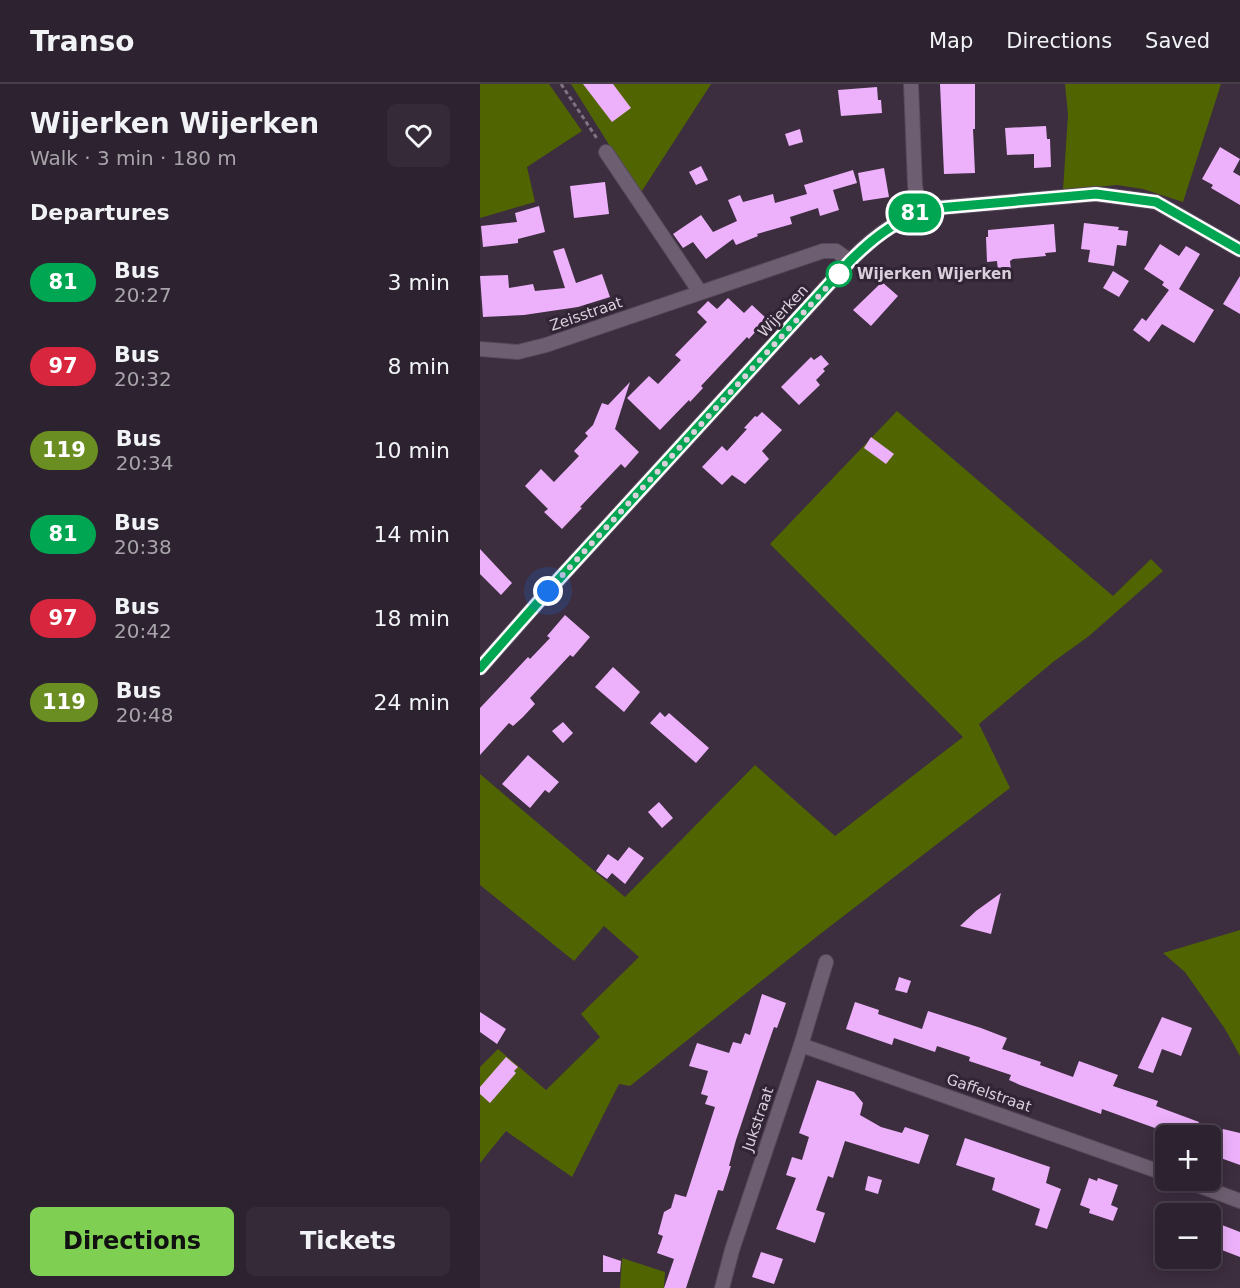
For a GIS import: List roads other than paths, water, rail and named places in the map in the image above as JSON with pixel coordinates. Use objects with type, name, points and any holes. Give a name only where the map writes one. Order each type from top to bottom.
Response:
[{"type":"street","points":[[911,84],[915,185],[919,212]]},
{"type":"street","points":[[606,152],[700,292]]},
{"type":"street","name":"Wijerken","points":[[480,668],[850,261],[894,223],[919,212],[938,208],[1096,194],[1156,202],[1240,250]]},
{"type":"street","name":"Zeisstraat","points":[[480,349],[518,352],[546,345],[823,251],[836,251],[850,261]]},
{"type":"street","name":"Jukstraat","points":[[722,1288],[732,1250],[801,1045],[826,962]]},
{"type":"street","name":"Gaffelstraat","points":[[801,1045],[1155,1170]]},
{"type":"street","points":[[1213,1191],[1240,1201]]},
{"type":"place","name":"Wijerken Wijerken","points":[[839,274]]}]
